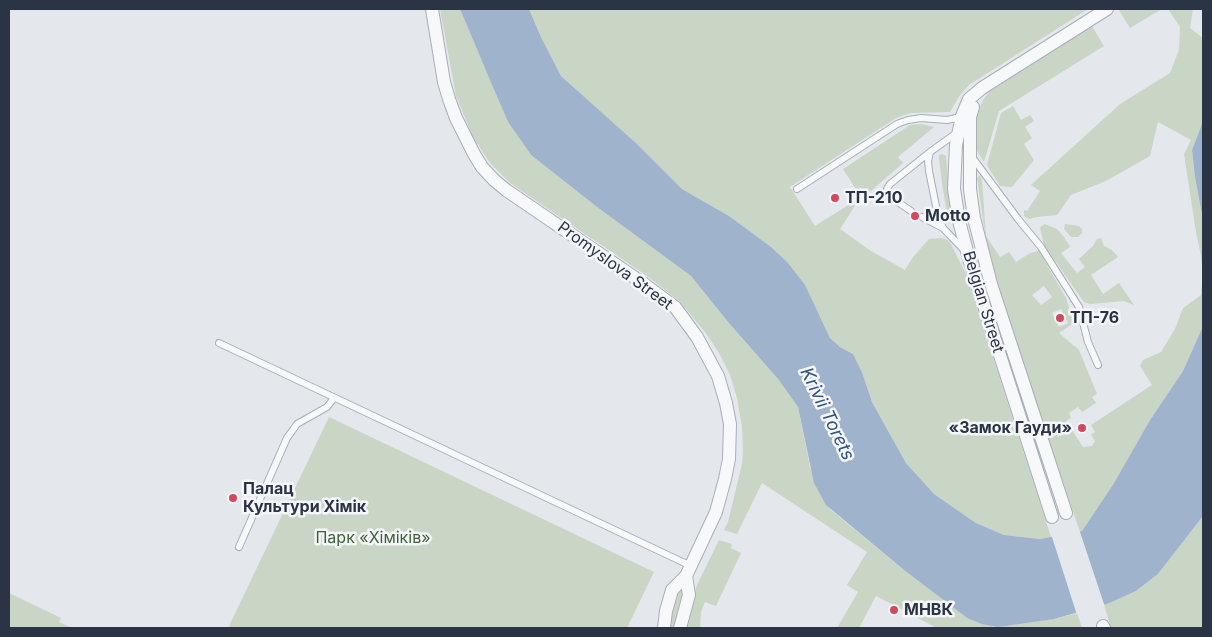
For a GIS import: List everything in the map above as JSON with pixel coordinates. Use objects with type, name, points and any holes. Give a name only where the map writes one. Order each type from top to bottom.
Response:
[{"type":"street","name":"Promyslova Street","points":[[432,9],[444,82],[449,99],[459,126],[482,167],[506,190],[671,304],[697,337],[714,368],[726,403],[730,424],[729,459],[716,512],[688,571],[672,590],[666,611],[664,628]]},
{"type":"street","name":"Belgian Street","points":[[1052,517],[969,259],[959,222],[954,189],[956,145],[962,116],[969,99],[982,88],[1108,9]]},
{"type":"street","name":"Belgian Street","points":[[982,88],[970,117],[970,189],[974,218],[1018,370],[1066,512]]},
{"type":"street","points":[[680,628],[689,595],[688,571]]},
{"type":"lane","points":[[797,190],[897,124],[915,119],[947,120],[962,116]]},
{"type":"lane","points":[[911,210],[889,196],[890,184],[959,131]]},
{"type":"lane","points":[[930,152],[928,161],[929,171],[936,206]]},
{"type":"lane","points":[[970,154],[1041,247],[1079,307],[1088,342],[1098,365]]},
{"type":"lane","points":[[922,217],[943,228],[961,246],[969,259]]},
{"type":"lane","points":[[939,219],[943,228]]},
{"type":"lane","points":[[219,343],[688,571]]},
{"type":"lane","points":[[239,547],[287,438],[297,424],[327,406],[334,398]]},
{"type":"green space","points":[[440,9],[460,9],[508,122],[531,155],[597,207],[691,276],[778,379],[798,407],[810,467],[831,510],[904,570],[967,618],[1054,619],[1077,613],[1082,628],[937,628],[876,596],[859,628],[837,628],[858,592],[847,585],[867,552],[762,483],[737,534],[724,530],[728,522],[742,464],[743,449],[742,427],[737,398],[730,375],[719,353],[705,332],[679,301],[647,276],[510,183],[490,163],[473,137],[456,96]]},
{"type":"green space","points":[[529,9],[1088,9],[969,85],[960,95],[950,112],[911,113],[896,118],[790,187],[815,226],[861,197],[843,169],[910,125],[921,124],[934,127],[898,157],[903,163],[856,204],[840,229],[871,251],[905,270],[913,257],[929,239],[941,238],[948,240],[966,274],[1051,537],[1040,539],[1004,535],[976,523],[934,494],[906,463],[872,402],[862,372],[853,354],[840,347],[830,338],[820,317],[770,247],[729,216],[682,189],[636,143],[561,76]]},
{"type":"green space","points":[[1120,9],[1162,9],[1130,28]]},
{"type":"green space","points":[[1168,9],[1193,9],[1190,28],[1203,38],[1203,121],[1192,150],[1203,220],[1203,274],[1184,154],[1191,140],[1158,122],[1150,156],[1106,181],[1071,195],[1057,215],[1029,219],[1024,216],[1024,210],[1027,211],[1040,191],[1031,185],[1120,104],[1170,73],[1179,50],[1180,27]]},
{"type":"green space","points":[[1092,26],[1104,46],[999,111],[984,162],[976,149],[977,115],[983,100],[989,92]]},
{"type":"green space","points":[[1013,106],[1021,120],[1030,115],[1034,121],[1025,127],[1032,138],[1024,144],[1034,160],[1012,187],[1000,186],[987,165],[1001,113]]},
{"type":"green space","points":[[939,155],[946,156],[954,226],[948,217],[943,190],[939,158]]},
{"type":"green space","points":[[980,175],[982,180],[986,236],[1000,257],[1009,252],[1016,262],[1030,253],[1039,251],[1066,298],[1073,320],[1071,325],[1059,333],[1079,350],[1097,394],[1092,397],[1096,403],[1082,412],[1078,407],[1069,413],[1071,418],[1066,421],[1083,447],[1092,446],[1095,441],[1091,435],[1095,432],[1091,425],[1152,385],[1140,366],[1143,360],[1161,352],[1175,329],[1183,308],[1201,295],[1203,274],[1203,326],[1183,371],[1150,420],[1114,483],[1080,532],[1011,328],[987,247],[977,178]],"holes":[[[1044,286],[1052,297],[1041,305],[1032,295]],[[1061,309],[1068,323],[1059,327],[1052,313]]]},
{"type":"green space","points":[[1045,224],[1057,229],[1064,237],[1070,247],[1061,253],[1077,273],[1085,267],[1079,259],[1093,246],[1097,239],[1101,238],[1104,246],[1112,250],[1118,257],[1091,275],[1103,294],[1119,283],[1134,305],[1124,301],[1090,304],[1084,302],[1044,245],[1040,227]]},
{"type":"green space","points":[[1065,224],[1079,226],[1082,229],[1082,233],[1078,237],[1071,237],[1064,229]]},
{"type":"green space","name":"Парк «Хіміків»","points":[[329,417],[654,572],[627,628],[233,628],[229,626]]},
{"type":"green space","points":[[1203,516],[1203,628],[1111,628],[1104,605],[1136,591],[1158,574]]},
{"type":"green space","points":[[719,540],[732,544],[731,548],[741,553],[716,606],[705,602],[701,612],[700,628],[683,628],[697,585]]},
{"type":"green space","points":[[682,590],[685,592],[677,628],[668,628],[676,592]]},
{"type":"green space","points":[[9,593],[61,618],[59,622],[72,628],[9,628]]},
{"type":"water","name":"Krivii Torets","points":[[460,9],[529,9],[561,76],[636,143],[682,189],[729,216],[771,247],[788,263],[805,285],[830,338],[840,347],[853,354],[862,372],[872,402],[906,463],[934,494],[976,523],[1004,535],[1040,539],[1082,531],[1114,483],[1150,420],[1183,371],[1203,326],[1203,516],[1158,574],[1136,591],[1107,604],[1054,619],[998,627],[982,624],[967,618],[904,570],[826,505],[814,483],[798,407],[778,379],[691,276],[597,207],[531,155],[508,122]]},
{"type":"water","points":[[1203,121],[1203,220],[1192,150]]},
{"type":"pier","points":[[1079,529],[1105,607],[1077,615],[1051,534]]},
{"type":"place","name":"ТП-210","points":[[835,198]]},
{"type":"place","name":"Motto","points":[[915,216]]},
{"type":"place","name":"ТП-76","points":[[1060,318]]},
{"type":"place","name":"«Замок Гауди»","points":[[1082,428]]},
{"type":"place","name":"Палац Культури Хімік","points":[[233,498]]},
{"type":"place","name":"МНВК","points":[[894,610]]}]
